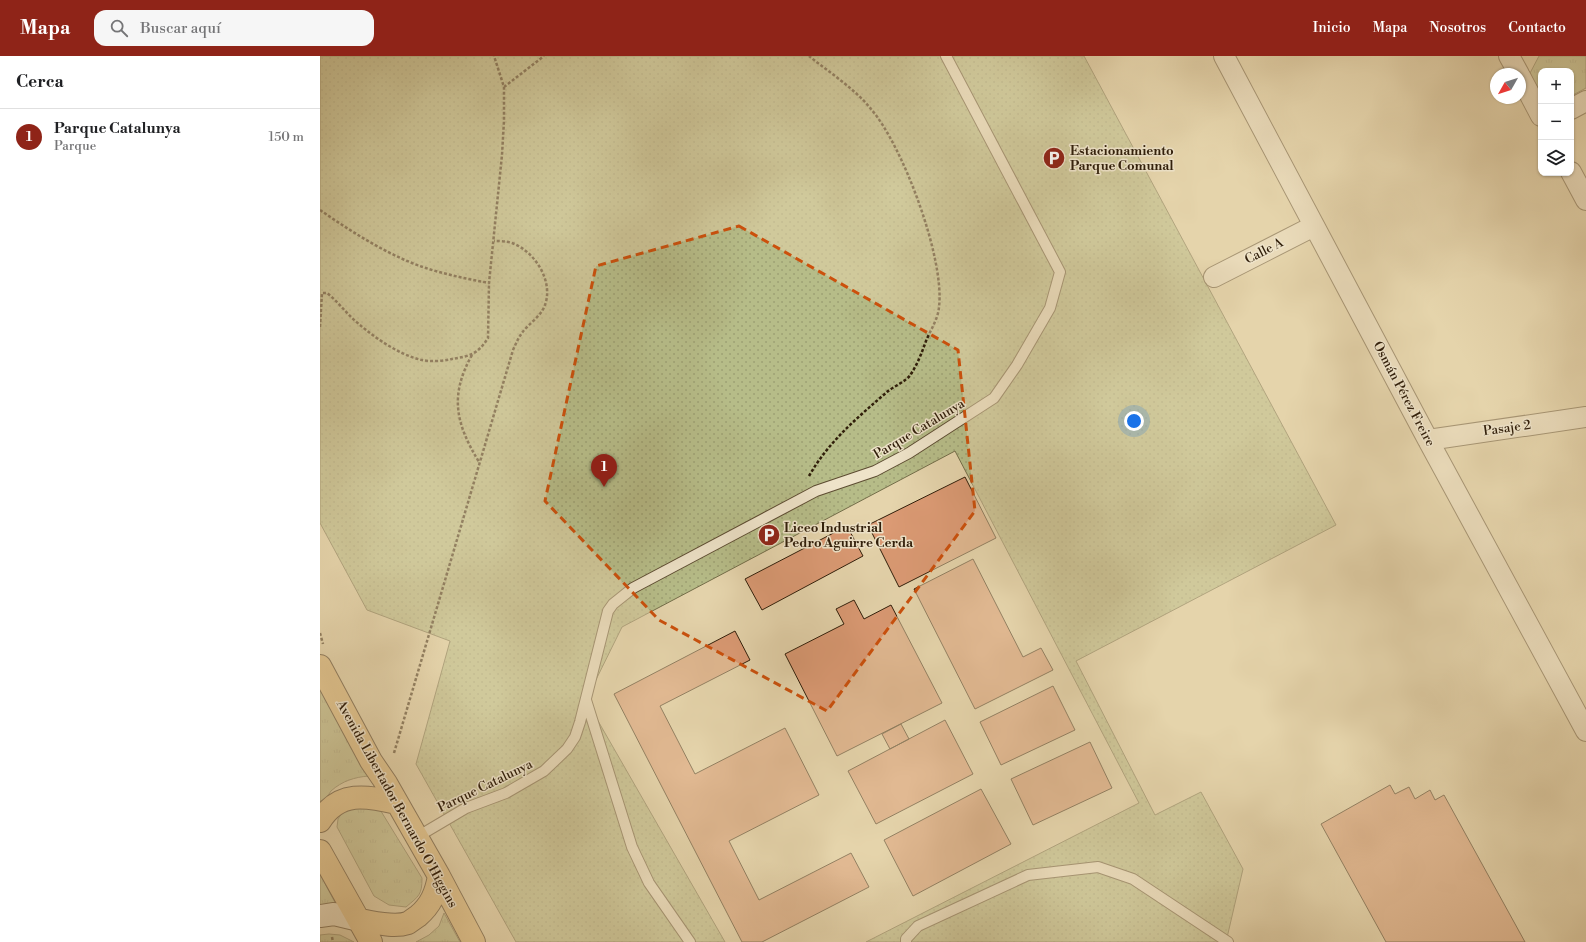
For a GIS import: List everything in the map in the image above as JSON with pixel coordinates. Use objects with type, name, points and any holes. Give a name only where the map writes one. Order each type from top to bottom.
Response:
[{"type":"main road","name":"Avenida Libertador Bernardo O'Higgins","points":[[320,666],[371,761],[386,783],[417,837],[474,942]]},
{"type":"main road","points":[[320,821],[324,814],[342,800],[350,797],[369,798],[397,803]]},
{"type":"main road","points":[[320,851],[371,942]]},
{"type":"main road","points":[[320,916],[334,914],[359,920],[390,924],[408,923],[423,912],[429,904],[437,890],[439,876]]},
{"type":"street","name":"Osmán Pérez Freire","points":[[1224,56],[1428,440],[1586,731]]},
{"type":"street","points":[[1509,56],[1515,68]]},
{"type":"street","points":[[1526,88],[1538,110]]},
{"type":"street","points":[[1574,107],[1586,101]]},
{"type":"street","points":[[1573,176],[1586,200]]},
{"type":"street","name":"Calle A","points":[[1214,277],[1314,226]]},
{"type":"street","name":"Pasaje 2","points":[[1428,440],[1586,417]]},
{"type":"lane","name":"Parque Catalunya","points":[[417,837],[466,808],[506,793],[544,771],[567,749],[575,737],[586,700],[602,630],[608,611],[613,604],[633,588],[816,491],[875,471],[909,453],[994,398],[1017,366],[1050,308],[1060,272],[946,56]]},
{"type":"lane","points":[[586,700],[632,847],[649,883],[690,942]]},
{"type":"lane","points":[[906,942],[906,939],[918,926],[1028,875],[1098,867],[1133,879],[1228,942]]},
{"type":"path","points":[[479,462],[464,433],[457,406],[461,377],[472,355],[483,346],[488,338],[489,283],[502,155],[504,87],[494,56]]},
{"type":"path","points":[[504,87],[544,56]]},
{"type":"path","points":[[809,56],[863,99],[877,117],[891,140],[906,171],[922,215],[940,280],[939,309],[934,327],[910,376],[894,386],[843,431],[819,458],[809,476],[816,491]]},
{"type":"path","points":[[320,210],[379,247],[412,264],[463,278],[489,283]]},
{"type":"path","points":[[386,783],[479,462],[516,344],[518,338],[542,310],[548,290],[542,271],[528,254],[512,243],[494,241]]},
{"type":"path","points":[[320,327],[321,293],[327,293],[366,330],[404,354],[423,360],[445,360],[472,355]]},
{"type":"highlighted area","points":[[739,226],[958,350],[975,511],[827,711],[659,620],[545,501],[596,266]]},
{"type":"green space","points":[[320,56],[1084,56],[1336,525],[1076,661],[1155,815],[1201,792],[1243,869],[1226,942],[866,942],[1139,803],[955,451],[622,627],[586,700],[725,942],[516,942],[416,764],[450,641],[367,610],[320,523]]},
{"type":"green space","points":[[1539,56],[1586,56],[1586,88],[1574,94],[1574,68],[1538,68],[1538,91],[1529,75]]},
{"type":"green space","points":[[320,686],[369,776],[359,777],[344,782],[331,791],[323,805],[320,800]]},
{"type":"green space","points":[[347,805],[379,808],[422,878],[419,895],[406,907],[389,905],[374,896],[337,827],[338,819]]},
{"type":"green space","points":[[320,874],[340,912],[320,911]]},
{"type":"green space","points":[[444,913],[460,942],[416,942],[429,935],[439,926]]},
{"type":"green space","points":[[320,935],[340,935],[354,942],[320,942]]},
{"type":"building","points":[[965,477],[996,538],[899,587],[868,525]]},
{"type":"building","points":[[847,526],[863,556],[762,610],[745,579]]},
{"type":"building","points":[[973,559],[1023,657],[1041,648],[1053,670],[975,709],[914,589]]},
{"type":"building","points":[[854,600],[864,619],[891,605],[942,703],[837,756],[785,654],[844,624],[836,609]]},
{"type":"building","points":[[735,631],[750,660],[660,706],[695,774],[785,728],[819,795],[729,841],[759,900],[851,853],[869,887],[762,942],[742,942],[614,694]]},
{"type":"building","points":[[1053,686],[1075,730],[1001,765],[980,722]]},
{"type":"building","points":[[945,720],[973,774],[876,824],[848,771]]},
{"type":"building","points":[[901,724],[909,739],[890,749],[882,734]]},
{"type":"building","points":[[1090,742],[1112,788],[1033,825],[1011,779]]},
{"type":"building","points":[[1390,785],[1395,794],[1409,787],[1415,799],[1430,790],[1435,800],[1444,795],[1525,942],[1386,942],[1321,824]]},
{"type":"building","points":[[981,789],[1011,844],[913,896],[884,840]]},
{"type":"place","name":"Estacionamiento Parque Comunal","points":[[1054,158]]},
{"type":"place","name":"Parque Catalunya","points":[[604,487]]},
{"type":"place","name":"Liceo Industrial Pedro Aguirre Cerda","points":[[769,535]]}]
